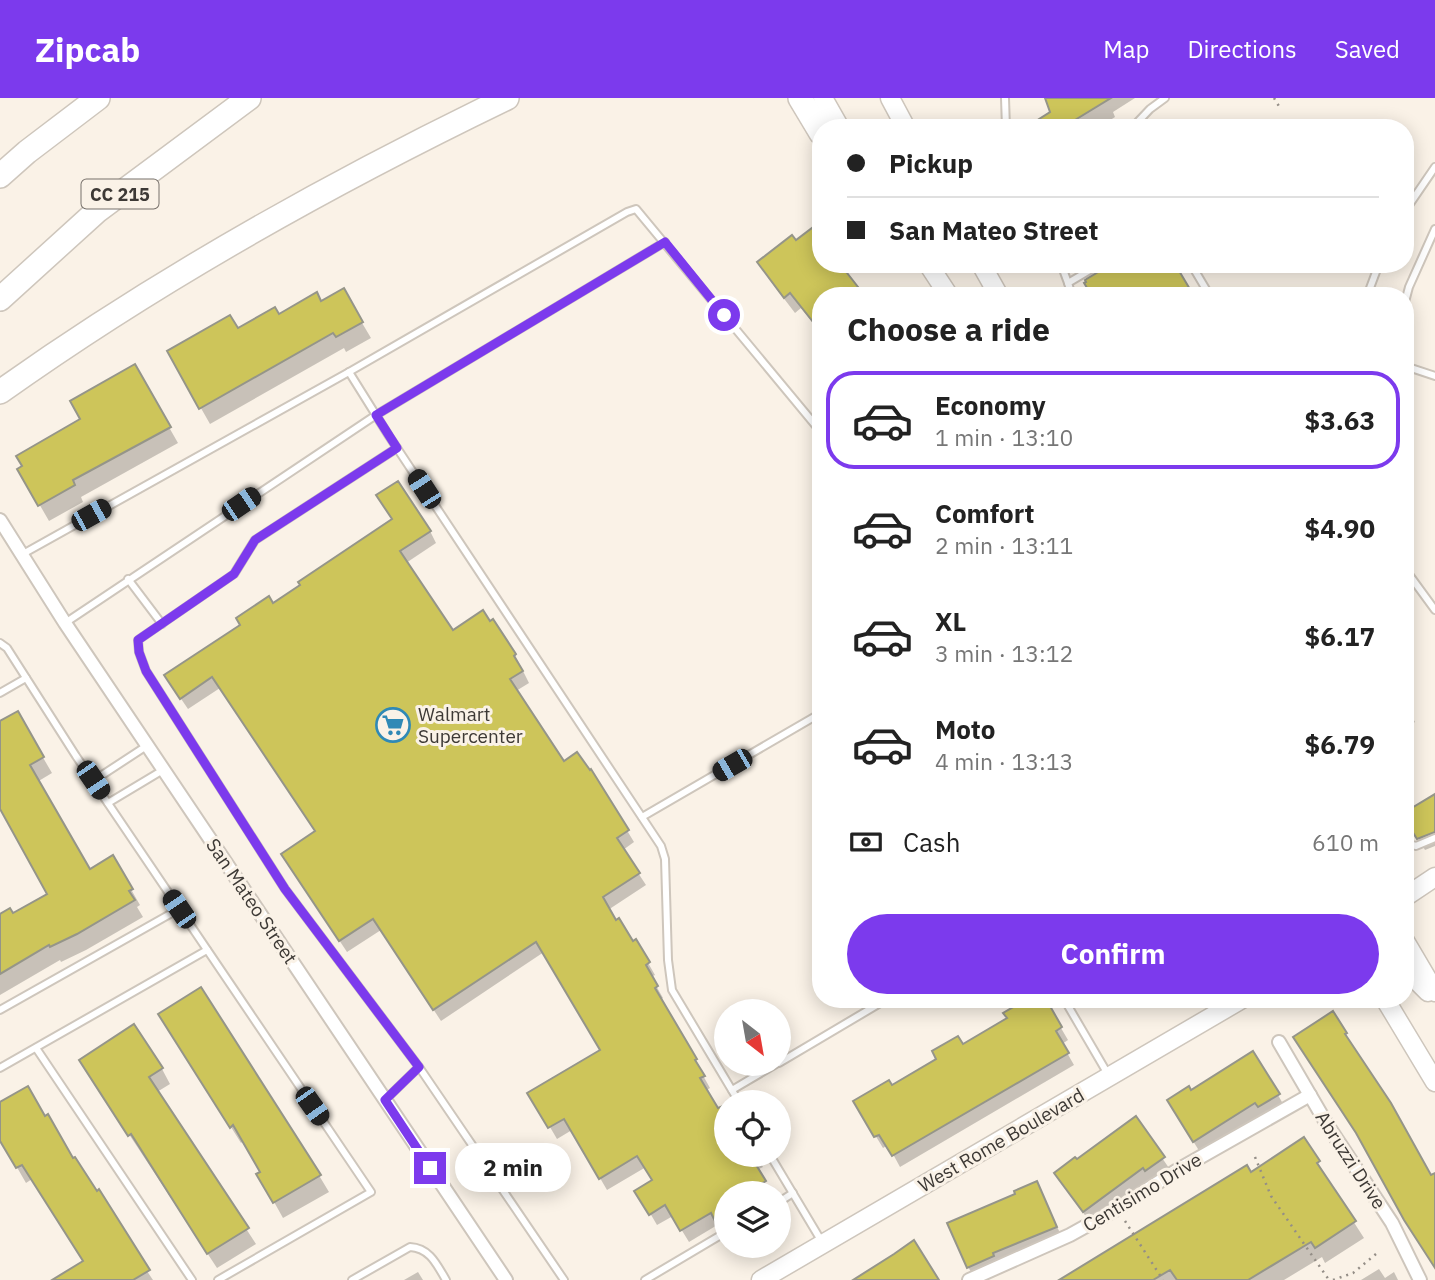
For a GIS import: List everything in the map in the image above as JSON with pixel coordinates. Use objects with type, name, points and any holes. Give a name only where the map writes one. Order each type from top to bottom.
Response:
[{"type":"highway","points":[[0,176],[98,98]]},
{"type":"highway","name":"CC 215","points":[[0,299],[97,212],[249,98]]},
{"type":"highway","points":[[0,392],[128,305],[225,247],[439,131],[508,98]]},
{"type":"highway","points":[[800,98],[813,119]]},
{"type":"street","points":[[823,98],[835,119]]},
{"type":"street","points":[[890,98],[901,119]]},
{"type":"street","name":"San Mateo Street","points":[[0,520],[65,624],[506,1280]]},
{"type":"street","points":[[1414,891],[1435,877]]},
{"type":"street","points":[[1414,957],[1435,992]]},
{"type":"street","points":[[1414,978],[1435,999]]},
{"type":"street","name":"West Rome Boulevard","points":[[761,1280],[1227,1008]]},
{"type":"street","points":[[1390,1008],[1435,1082]]},
{"type":"street","name":"Abruzzi Drive","points":[[1279,1042],[1391,1223],[1420,1280]]},
{"type":"street","name":"Centisimo Drive","points":[[969,1280],[999,1274],[1104,1217],[1176,1171],[1310,1095]]},
{"type":"lane","points":[[1005,98],[1006,119]]},
{"type":"lane","points":[[1141,119],[1165,98]]},
{"type":"lane","points":[[1414,198],[1435,167]]},
{"type":"lane","points":[[21,555],[636,209],[812,421]]},
{"type":"lane","points":[[1409,287],[1435,229]]},
{"type":"lane","points":[[65,624],[128,579],[376,415],[665,242]]},
{"type":"lane","points":[[1064,273],[1069,287]]},
{"type":"lane","points":[[1068,283],[1085,273]]},
{"type":"lane","points":[[1414,369],[1435,376]]},
{"type":"lane","points":[[349,372],[661,846],[666,859],[668,960],[672,990],[732,1090],[756,1076]]},
{"type":"lane","points":[[397,448],[255,540],[234,574],[138,640],[139,652],[146,671],[285,889],[419,1067],[564,1280]]},
{"type":"lane","points":[[128,579],[162,624]]},
{"type":"lane","points":[[1414,579],[1435,610]]},
{"type":"lane","points":[[0,643],[7,648],[108,803],[371,1192],[218,1280]]},
{"type":"lane","points":[[0,692],[26,678]]},
{"type":"lane","points":[[642,817],[812,718]]},
{"type":"lane","points":[[93,780],[148,745]]},
{"type":"lane","points":[[108,803],[164,769]]},
{"type":"lane","points":[[1414,845],[1435,838]]},
{"type":"lane","points":[[0,1010],[179,909]]},
{"type":"lane","points":[[0,1068],[207,950]]},
{"type":"lane","points":[[791,1055],[872,1008]]},
{"type":"lane","points":[[1068,1008],[1110,1077]]},
{"type":"lane","points":[[36,1048],[192,1280]]},
{"type":"lane","points":[[385,1100],[419,1067]]},
{"type":"lane","points":[[777,1167],[823,1244]]},
{"type":"lane","points":[[645,1280],[714,1239]]},
{"type":"lane","points":[[352,1280],[410,1247],[419,1247],[430,1255],[446,1280]]},
{"type":"path","points":[[1274,98],[1280,108]]},
{"type":"path","points":[[1255,1157],[1271,1196],[1331,1280],[1353,1273],[1376,1254]]},
{"type":"path","points":[[1125,1220],[1163,1280]]},
{"type":"building","points":[[1045,98],[1111,98],[1077,119],[1039,119],[1050,112]]},
{"type":"building","points":[[812,228],[812,273],[847,273],[858,287],[812,287],[812,321],[790,293],[784,298],[757,262],[792,235],[796,240]]},
{"type":"building","points":[[1096,273],[1180,273],[1189,287],[1086,287],[1085,280]]},
{"type":"building","points":[[344,288],[363,322],[336,337],[333,333],[199,409],[167,351],[230,315],[238,328],[275,307],[279,314],[317,292],[321,301]]},
{"type":"building","points":[[135,364],[171,427],[73,480],[75,485],[38,506],[17,469],[22,466],[16,456],[80,419],[70,401]]},
{"type":"building","name":"Walmart Supercenter","points":[[398,481],[431,531],[400,551],[453,630],[483,610],[490,621],[493,619],[516,654],[514,656],[523,671],[510,679],[564,761],[577,752],[591,769],[629,830],[617,838],[640,873],[603,897],[616,920],[619,918],[633,941],[636,939],[650,962],[646,965],[658,986],[655,988],[705,1076],[700,1078],[714,1101],[714,1167],[757,1167],[766,1181],[714,1181],[714,1219],[711,1213],[680,1231],[665,1205],[649,1215],[634,1191],[652,1180],[637,1156],[599,1179],[564,1119],[548,1128],[527,1093],[600,1050],[536,942],[433,1010],[373,919],[339,941],[281,854],[315,831],[212,677],[180,699],[164,675],[240,625],[236,618],[269,596],[273,603],[300,585],[298,582],[392,519],[376,495]]},
{"type":"building","points":[[18,711],[44,757],[30,765],[90,869],[113,855],[133,889],[129,891],[135,900],[0,974],[0,914],[10,908],[13,913],[47,894],[0,809],[0,721]]},
{"type":"building","points":[[1435,794],[1435,832],[1417,839],[1414,834],[1414,807]]},
{"type":"building","points":[[201,987],[321,1175],[273,1203],[256,1174],[260,1172],[233,1125],[230,1128],[158,1014]]},
{"type":"building","points":[[1012,1008],[1051,1008],[1062,1027],[1056,1031],[1069,1053],[892,1156],[879,1135],[874,1137],[853,1101],[889,1080],[892,1085],[936,1059],[932,1051],[958,1036],[963,1044],[1007,1018],[1003,1013]]},
{"type":"building","points":[[1333,1011],[1347,1033],[1345,1034],[1391,1103],[1431,1175],[1435,1173],[1435,1268],[1404,1220],[1356,1133],[1293,1037]]},
{"type":"building","points":[[134,1024],[163,1068],[149,1077],[249,1228],[207,1254],[131,1134],[128,1136],[79,1060]]},
{"type":"building","points":[[1253,1051],[1280,1094],[1258,1107],[1255,1103],[1193,1142],[1167,1100],[1189,1086],[1191,1090]]},
{"type":"building","points":[[28,1086],[45,1116],[48,1114],[73,1158],[75,1157],[97,1191],[99,1189],[150,1270],[133,1280],[52,1280],[83,1261],[22,1165],[16,1168],[0,1141],[0,1102]]},
{"type":"building","points":[[1136,1116],[1165,1157],[1145,1171],[1143,1168],[1083,1212],[1054,1173]]},
{"type":"building","points":[[1304,1137],[1320,1161],[1317,1163],[1356,1221],[1315,1248],[1311,1242],[1248,1280],[1177,1280],[1170,1270],[1153,1280],[1059,1280],[1247,1165],[1251,1172]]},
{"type":"building","points":[[1037,1181],[1057,1227],[993,1253],[994,1256],[967,1268],[947,1223],[1015,1194],[1014,1191]]},
{"type":"building","points":[[914,1240],[939,1280],[853,1280],[894,1254]]},
{"type":"place","name":"Walmart Supercenter","points":[[393,725]]},
{"type":"route","points":[[430,1168],[385,1100],[419,1067],[285,889],[146,671],[138,640],[234,574],[255,540],[397,448],[376,415],[665,242],[724,315]]}]
